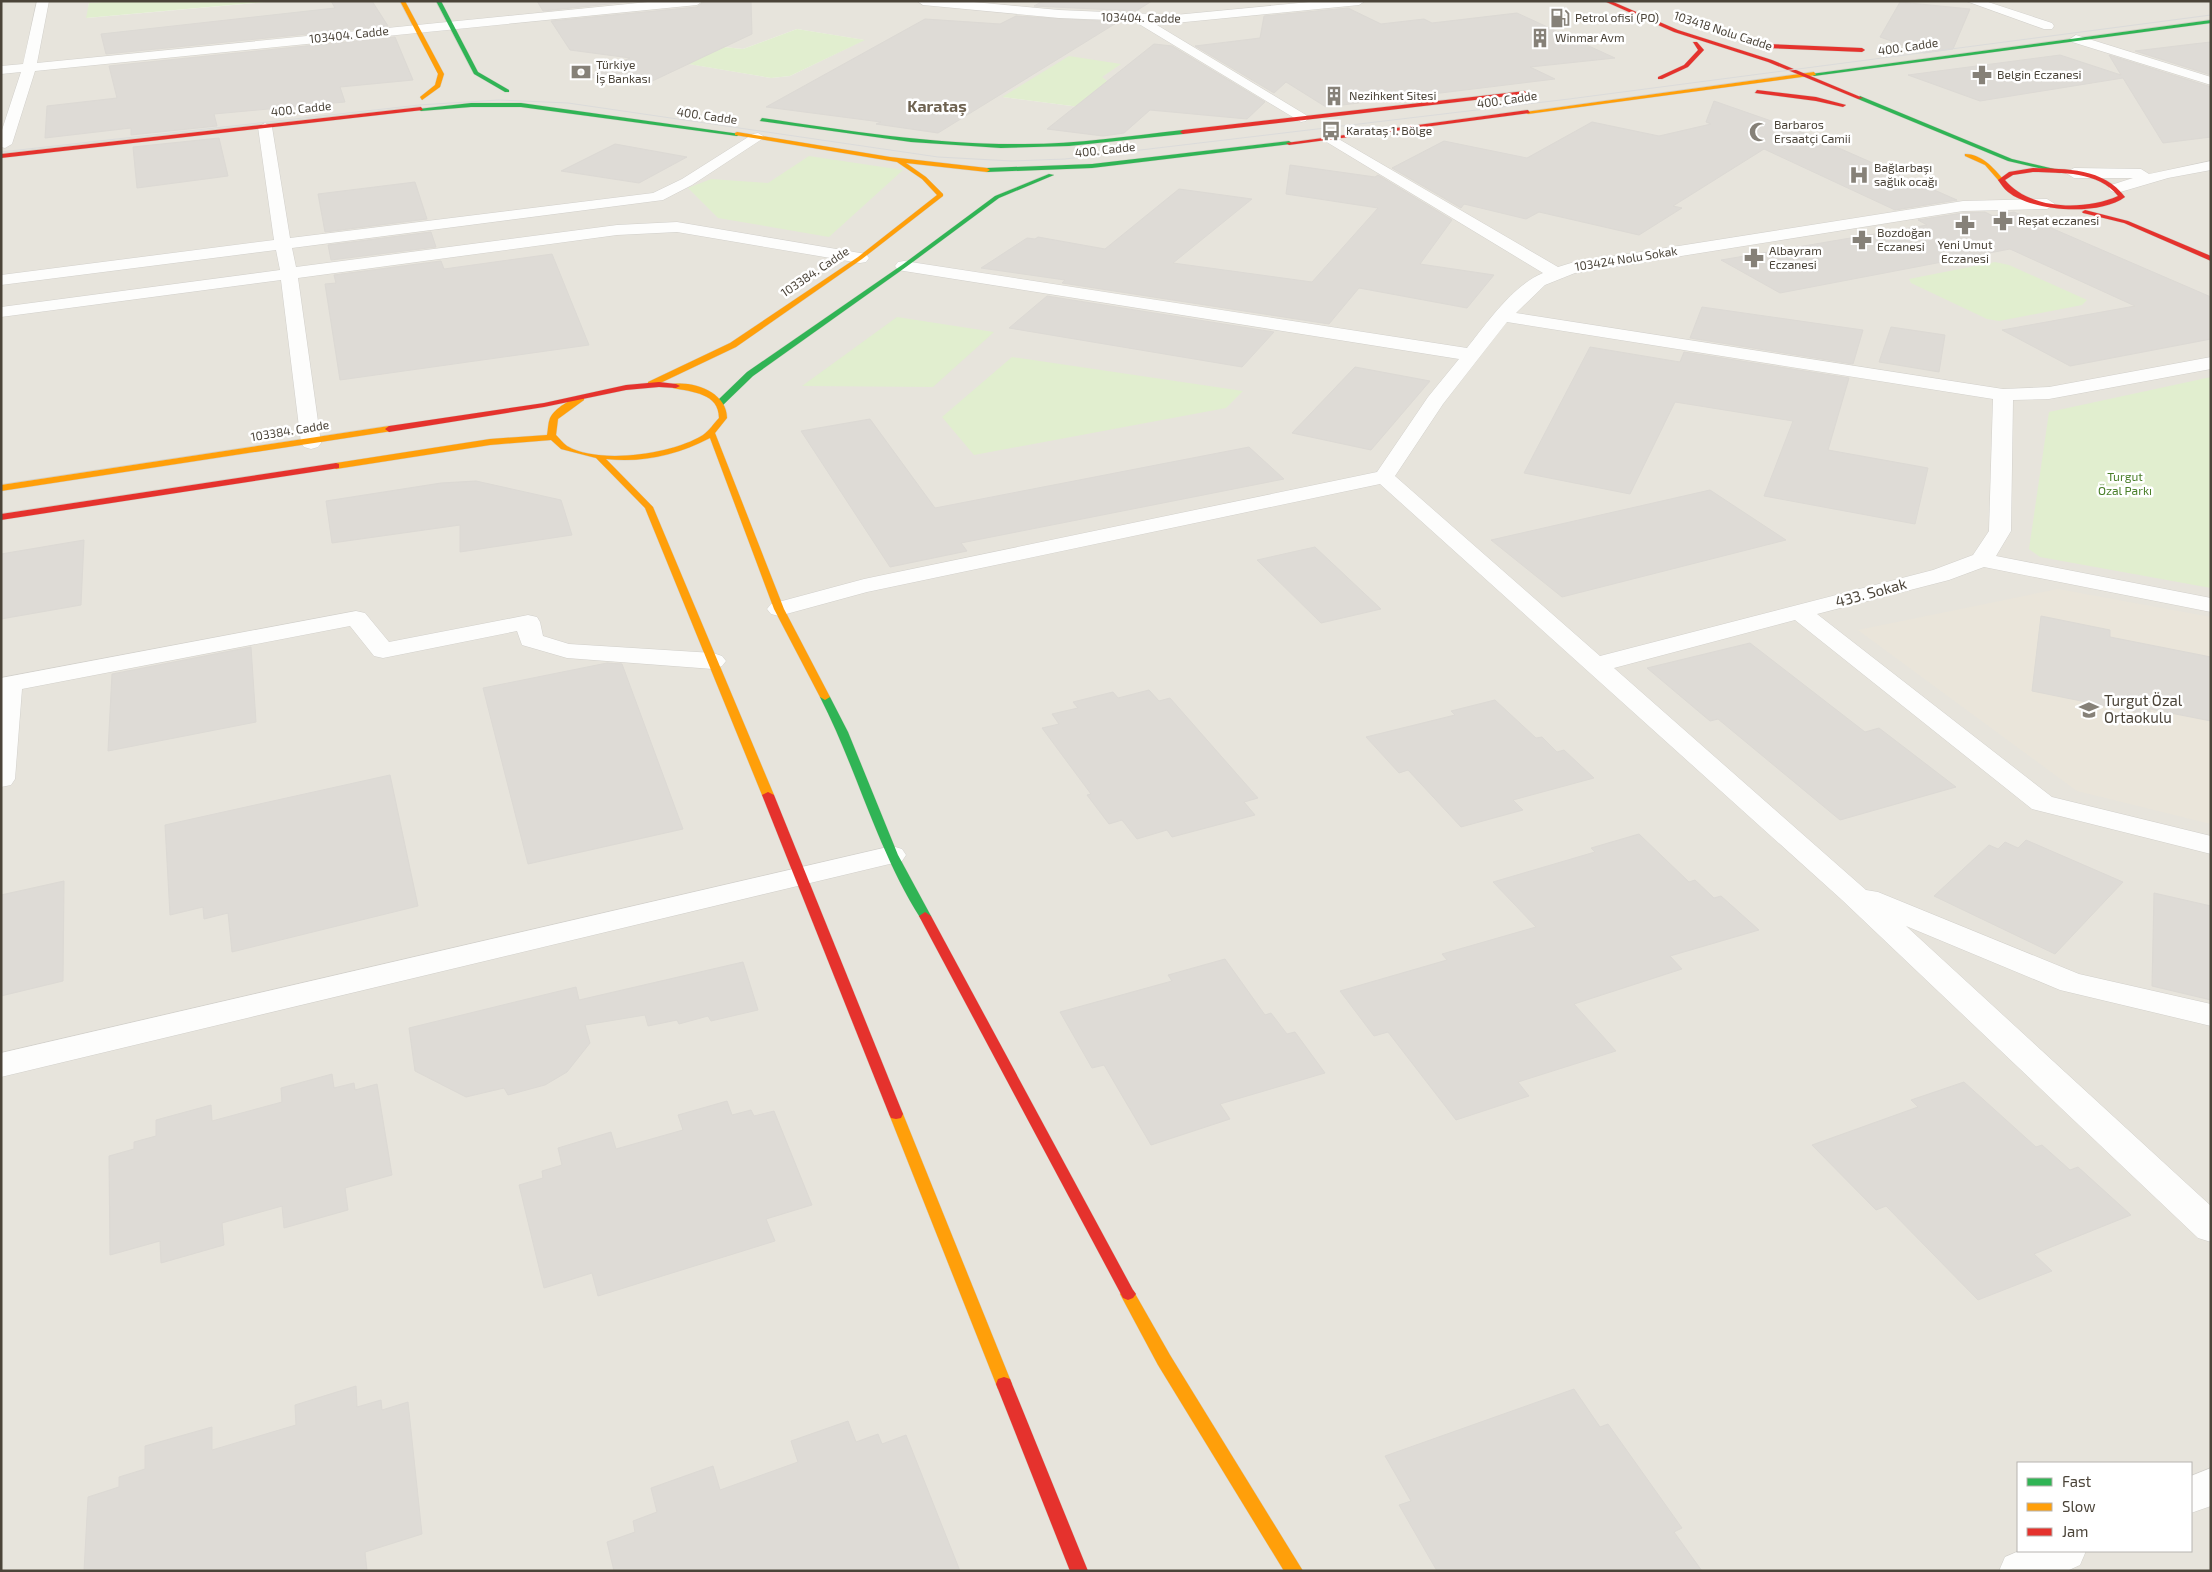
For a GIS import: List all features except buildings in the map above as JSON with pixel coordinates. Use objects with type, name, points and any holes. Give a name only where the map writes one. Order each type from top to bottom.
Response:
[{"type":"street","points":[[2,148],[28,67],[43,1]]},
{"type":"street","points":[[402,1],[414,28],[441,74],[438,86],[422,98]]},
{"type":"street","points":[[438,1],[476,73],[507,91]]},
{"type":"street","name":"103404. Cadde","points":[[1,70],[697,1]]},
{"type":"street","name":"103404. Cadde","points":[[923,1],[1082,16],[1175,19],[1359,1]]},
{"type":"street","points":[[1082,16],[1107,1]]},
{"type":"street","name":"103418 Nolu Cadde","points":[[1606,1],[1676,31],[1770,61],[2010,160],[2067,172]]},
{"type":"street","points":[[1972,1],[2053,25]]},
{"type":"street","points":[[1138,18],[1301,118]]},
{"type":"street","name":"400. Cadde","points":[[2,148],[265,126],[471,105],[521,105],[758,137],[900,161],[976,170],[1075,167],[1330,138],[1695,88],[2211,22]]},
{"type":"street","points":[[2019,29],[2053,25]]},
{"type":"street","points":[[1676,31],[1695,42],[1745,64],[1850,107],[1781,94],[1695,88]]},
{"type":"street","name":"400. Cadde","points":[[1676,31],[1767,46],[1867,49],[1745,64]]},
{"type":"street","points":[[2076,39],[2211,80]]},
{"type":"street","points":[[1660,78],[1694,60],[1701,50],[1695,42]]},
{"type":"street","points":[[1873,105],[1870,85],[1872,74],[1892,63]]},
{"type":"street","points":[[1647,79],[1698,72]]},
{"type":"street","name":"400. Cadde","points":[[2,148],[422,98],[521,91]]},
{"type":"street","name":"400. Cadde","points":[[746,118],[931,142],[1013,146],[1090,143],[1538,91]]},
{"type":"street","points":[[265,126],[289,274],[311,443]]},
{"type":"street","points":[[1,280],[657,197],[687,182],[758,137]]},
{"type":"street","points":[[1330,138],[1557,274]]},
{"type":"street","points":[[1960,152],[1987,164],[2005,188],[2021,197],[2126,222],[2211,258]]},
{"type":"street","points":[[900,161],[924,178],[941,195]]},
{"type":"street","points":[[2119,191],[2165,174],[2211,165]]},
{"type":"street","points":[[720,403],[750,374],[904,266],[995,194],[1075,167]]},
{"type":"street","points":[[2001,182],[2012,173],[2021,171],[2165,174]]},
{"type":"street","points":[[2067,172],[2100,180],[2136,204]]},
{"type":"street","name":"103424 Nolu Sokak","points":[[1963,206],[2001,182]]},
{"type":"street","name":"103384. Cadde","points":[[649,384],[733,345],[860,258],[951,188]]},
{"type":"street","points":[[2054,205],[2090,207],[2112,204],[2122,197],[2119,191]]},
{"type":"street","points":[[657,197],[677,227]]},
{"type":"street","name":"103424 Nolu Sokak","points":[[1384,477],[1435,401],[1502,316],[1539,281],[1571,268],[1963,206],[2054,205]]},
{"type":"street","points":[[1,312],[617,230],[677,227],[860,258]]},
{"type":"street","points":[[904,266],[1472,354]]},
{"type":"street","points":[[1502,316],[2003,395],[2050,392],[2211,363]]},
{"type":"street","points":[[649,384],[693,389],[709,395],[720,403],[724,413],[722,423],[712,434],[696,443],[666,453],[624,458],[600,457],[578,453],[562,446],[552,437],[549,427],[554,417],[565,407],[582,398],[626,386],[649,384]]},
{"type":"street","points":[[2003,395],[2000,530],[1982,560],[2211,605]]},
{"type":"street","name":"103384. Cadde","points":[[1,488],[311,443],[582,398]]},
{"type":"street","points":[[712,434],[779,609],[844,732],[892,855],[1164,1360],[1294,1571]]},
{"type":"street","points":[[1,517],[490,442],[552,437]]},
{"type":"street","points":[[600,457],[649,507],[802,877],[1079,1571]]},
{"type":"street","points":[[779,609],[883,582],[1384,477],[1852,893],[2211,1228]]},
{"type":"street","name":"433. Sokak","points":[[1594,665],[1941,575],[1982,560]]},
{"type":"street","points":[[1799,612],[2042,803],[2211,845]]},
{"type":"street","points":[[1,779],[6,685],[356,618],[383,651],[528,622],[531,640],[566,651],[713,661]]},
{"type":"street","points":[[1,1065],[892,855]]},
{"type":"street","points":[[1852,893],[2071,983],[2211,1015]]},
{"type":"street","points":[[2192,1495],[2211,1486]]},
{"type":"street","points":[[2020,1571],[2063,1552]]},
{"type":"shaded area","points":[[1,1],[116,1],[89,3],[87,18],[277,1],[2211,1],[2211,1571],[1,1571]],"holes":[[[797,29],[864,40],[790,76],[771,78],[643,56],[675,42],[743,49]],[[1120,64],[1101,77],[1111,84],[1118,112],[1003,97]]]},
{"type":"shaded area","name":"Turgut Özal Ortaokulu","points":[[2058,589],[2211,617],[2211,824],[2077,791],[1858,630]]},
{"type":"green space","points":[[116,1],[277,1],[86,18],[89,3]]},
{"type":"green space","points":[[797,29],[865,40],[790,76],[771,78],[641,56],[675,42],[743,49]]},
{"type":"green space","points":[[1069,56],[1121,64],[1102,77],[1111,84],[1118,112],[1002,97]]},
{"type":"green space","points":[[809,156],[903,170],[829,237],[718,218],[688,188],[711,179],[768,183]]},
{"type":"green space","points":[[1995,262],[2009,265],[2087,300],[2082,305],[1999,321],[1987,319],[1911,283],[1909,279]]},
{"type":"green space","points":[[897,317],[994,332],[933,387],[802,386]]},
{"type":"green space","points":[[1012,357],[1243,391],[1226,408],[974,455],[942,417]]},
{"type":"green space","name":"Turgut Özal Parkı","points":[[2211,377],[2211,588],[2040,557],[2029,549],[2049,412]]},
{"type":"tram line","points":[[1,152],[419,105],[499,100],[568,103],[938,157],[1012,161],[1065,159],[1569,99],[2211,15]]},
{"type":"traffic: fast","points":[[438,1],[476,73],[507,91]]},
{"type":"traffic: fast","points":[[1814,74],[2211,21]]},
{"type":"traffic: fast","points":[[1860,98],[2010,160],[2060,171]]},
{"type":"traffic: fast","points":[[421,109],[471,105],[521,105],[737,134]]},
{"type":"traffic: fast","points":[[762,120],[911,140],[1001,146],[1069,144],[1183,132]]},
{"type":"traffic: fast","points":[[987,170],[1092,166],[1289,143]]},
{"type":"traffic: fast","points":[[720,403],[750,374],[904,266],[997,197],[1051,175]]},
{"type":"traffic: fast","points":[[825,697],[843,732],[892,855],[925,916]]},
{"type":"traffic: slow","points":[[402,1],[441,74],[438,86],[422,98]]},
{"type":"traffic: slow","points":[[1528,112],[1814,74]]},
{"type":"traffic: slow","points":[[737,134],[890,159],[987,170]]},
{"type":"traffic: slow","points":[[1967,155],[1987,164],[2001,180]]},
{"type":"traffic: slow","points":[[651,384],[733,345],[860,258],[941,195],[924,178],[900,161]]},
{"type":"traffic: slow","points":[[581,398],[563,410],[554,419],[551,436],[564,448],[588,455],[619,458],[652,456],[683,448],[708,436],[723,418],[723,410],[715,398],[692,388],[676,386]]},
{"type":"traffic: slow","points":[[1,488],[389,429]]},
{"type":"traffic: slow","points":[[712,434],[779,609],[825,697]]},
{"type":"traffic: slow","points":[[336,466],[490,442],[552,437]]},
{"type":"traffic: slow","points":[[599,457],[649,507],[768,795]]},
{"type":"traffic: slow","points":[[896,1114],[1004,1384]]},
{"type":"traffic: slow","points":[[1128,1294],[1164,1360],[1294,1571]]},
{"type":"traffic: jam","points":[[1606,1],[1676,31],[1770,61],[1860,98]]},
{"type":"traffic: jam","points":[[1660,78],[1686,66],[1701,50],[1695,43]]},
{"type":"traffic: jam","points":[[1749,43],[1767,46],[1862,50]]},
{"type":"traffic: jam","points":[[1757,92],[1816,99],[1843,105]]},
{"type":"traffic: jam","points":[[1183,132],[1525,93]]},
{"type":"traffic: jam","points":[[1,156],[421,109]]},
{"type":"traffic: jam","points":[[1289,143],[1528,112]]},
{"type":"traffic: jam","points":[[2033,170],[2069,172],[2094,177],[2115,188],[2122,197],[2110,202],[2094,205],[2076,207],[2057,206],[2023,198],[2010,190],[2001,180],[2011,173],[2033,170]]},
{"type":"traffic: jam","points":[[2085,212],[2126,222],[2211,259]]},
{"type":"traffic: jam","points":[[389,429],[544,405],[626,387],[643,385],[676,386]]},
{"type":"traffic: jam","points":[[1,517],[336,466]]},
{"type":"traffic: jam","points":[[768,795],[896,1114]]},
{"type":"traffic: jam","points":[[925,916],[1128,1294]]},
{"type":"traffic: jam","points":[[1004,1384],[1079,1571]]},
{"type":"place","name":"Petrol ofisi (PO)","points":[[1560,18]]},
{"type":"place","name":"Winmar Avm","points":[[1540,38]]},
{"type":"place","name":"Türkiye İş Bankası","points":[[581,72]]},
{"type":"place","name":"Belgin Eczanesi","points":[[1982,75]]},
{"type":"place","name":"Nezihkent Sitesi","points":[[1334,96]]},
{"type":"place","name":"Karataş 1. Bölge","points":[[1331,131]]},
{"type":"place","name":"Barbaros Ersaatçi Camii","points":[[1759,132]]},
{"type":"place","name":"Bağlarbaşı sağlık ocağı","points":[[1859,175]]},
{"type":"place","name":"Reşat eczanesi","points":[[2003,221]]},
{"type":"place","name":"Yeni Umut Eczanesi","points":[[1965,225]]},
{"type":"place","name":"Bozdoğan Eczanesi","points":[[1862,240]]},
{"type":"place","name":"Albayram Eczanesi","points":[[1754,258]]},
{"type":"place","name":"Turgut Özal Ortaokulu","points":[[2089,710]]},
{"type":"district","name":"Karataş","points":[[937,106]]}]
